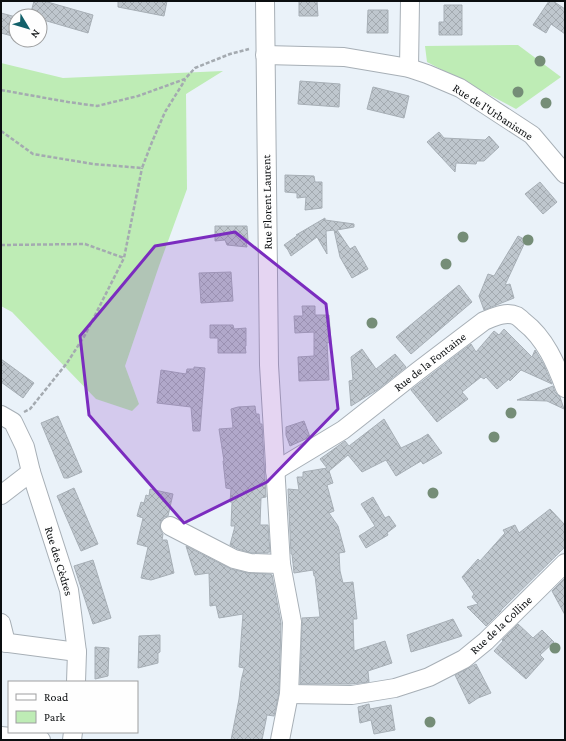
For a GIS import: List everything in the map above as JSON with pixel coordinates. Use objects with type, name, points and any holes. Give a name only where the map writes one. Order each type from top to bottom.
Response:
[{"type":"street","name":"Rue Florent Laurent","points":[[264,1],[269,365],[275,471]]},
{"type":"street","points":[[409,68],[410,1]]},
{"type":"street","name":"Rue de l'Urbanisme","points":[[265,50],[344,57],[409,68],[427,74],[460,88],[532,135],[565,174]]},
{"type":"street","name":"Rue de la Fontaine","points":[[275,471],[343,430],[484,321],[496,316],[505,314],[516,316],[529,326],[543,341],[559,372],[565,388]]},
{"type":"street","name":"Rue des Cèdres","points":[[5,417],[13,422],[25,447],[31,472],[69,590],[77,652],[76,681]]},
{"type":"street","points":[[275,471],[281,564],[292,622],[289,694],[280,740]]},
{"type":"street","points":[[1,495],[31,472]]},
{"type":"street","points":[[170,526],[234,559],[250,563],[281,564]]},
{"type":"street","name":"Rue de la Colline","points":[[289,694],[352,695],[395,688],[429,677],[470,655],[565,563]]},
{"type":"street","points":[[1,622],[4,643],[77,652]]},
{"type":"street","points":[[1,736],[41,740]]},
{"type":"path","points":[[5,417],[30,409],[67,363],[85,335],[124,258],[142,168],[165,112],[185,79],[195,68],[230,54],[265,50]]},
{"type":"path","points":[[1,90],[96,106],[138,96],[185,79]]},
{"type":"path","points":[[1,132],[33,154],[93,164],[142,168]]},
{"type":"path","points":[[1,245],[85,244],[124,258]]},
{"type":"highlighted area","points":[[235,232],[326,304],[338,409],[267,482],[184,523],[89,415],[80,336],[155,246]]},
{"type":"green space","points":[[518,45],[561,77],[516,109],[427,62],[425,46]]},
{"type":"green space","points":[[1,63],[63,78],[223,71],[186,94],[187,189],[125,366],[139,404],[132,411],[96,399],[12,312],[1,306]]},
{"type":"building","points":[[34,1],[44,1],[93,15],[88,33],[48,21],[48,8],[32,8]]},
{"type":"building","points":[[118,1],[167,1],[164,16],[118,7]]},
{"type":"building","points":[[299,1],[317,1],[318,16],[299,16]]},
{"type":"building","points":[[549,1],[553,1],[565,9],[565,34],[551,24],[546,33],[533,25]]},
{"type":"building","points":[[444,5],[462,5],[462,35],[439,35],[439,22],[444,22]]},
{"type":"building","points":[[368,10],[388,10],[388,33],[367,33]]},
{"type":"building","points":[[1,13],[8,15],[8,35],[1,33]]},
{"type":"building","points":[[300,81],[340,84],[339,107],[298,104]]},
{"type":"building","points":[[373,87],[409,96],[404,118],[367,109]]},
{"type":"building","points":[[439,132],[444,138],[485,140],[489,136],[499,147],[484,161],[477,161],[476,164],[456,163],[455,172],[427,142]]},
{"type":"building","points":[[285,175],[314,176],[315,182],[322,182],[322,208],[305,210],[306,197],[297,198],[297,193],[285,192]]},
{"type":"building","points":[[540,182],[557,202],[543,214],[525,194]]},
{"type":"building","points":[[325,218],[325,220],[354,224],[354,227],[337,230],[350,249],[355,246],[368,269],[352,278],[340,257],[334,230],[326,231],[327,254],[317,237],[291,256],[284,245],[298,235],[296,235]]},
{"type":"building","points":[[215,226],[247,226],[247,247],[227,245],[225,240],[215,241]]},
{"type":"building","points":[[518,236],[526,240],[505,285],[510,284],[514,298],[484,310],[479,296],[488,274],[494,276]]},
{"type":"building","points":[[231,272],[233,301],[201,303],[199,273]]},
{"type":"building","points":[[459,285],[472,302],[411,354],[396,337]]},
{"type":"building","points":[[302,306],[315,306],[315,315],[329,315],[331,342],[327,343],[329,380],[299,381],[298,357],[314,356],[314,332],[295,333],[294,316],[303,316]]},
{"type":"building","points":[[210,325],[233,325],[234,329],[246,328],[246,353],[218,353],[218,338],[210,338]]},
{"type":"building","points":[[504,329],[532,357],[535,350],[544,365],[552,384],[521,370],[510,381],[509,379],[497,389],[486,377],[484,379],[481,377],[462,392],[468,399],[437,422],[411,390],[471,344],[476,352],[494,331],[499,335]]},
{"type":"building","points":[[362,349],[376,369],[395,354],[406,367],[377,390],[351,406],[349,381],[353,380],[351,357]]},
{"type":"building","points":[[1,359],[34,383],[23,398],[1,382]]},
{"type":"building","points":[[194,367],[205,368],[200,431],[193,431],[191,407],[157,403],[161,370],[186,374],[187,369],[194,369]]},
{"type":"building","points":[[553,386],[555,392],[560,397],[564,409],[547,401],[517,400]]},
{"type":"building","points":[[255,406],[256,414],[259,414],[260,424],[262,424],[266,497],[261,498],[260,525],[268,525],[270,552],[268,553],[251,553],[230,545],[235,526],[231,526],[231,489],[226,488],[219,429],[233,428],[231,409]]},
{"type":"building","points":[[58,416],[82,472],[68,478],[64,478],[41,423]]},
{"type":"building","points":[[384,419],[401,448],[428,434],[442,453],[423,464],[421,461],[396,476],[386,460],[362,472],[348,455],[329,471],[333,483],[327,485],[334,511],[329,513],[338,526],[345,552],[339,553],[340,571],[343,583],[353,582],[357,619],[353,619],[354,651],[385,641],[392,663],[368,671],[369,682],[351,684],[300,684],[302,618],[320,617],[313,570],[294,573],[291,554],[288,489],[299,490],[297,477],[303,477],[303,472],[327,468],[320,459],[345,441],[349,446]]},
{"type":"building","points":[[304,421],[310,437],[290,446],[286,435],[286,427]]},
{"type":"building","points":[[74,488],[98,544],[81,551],[57,496]]},
{"type":"building","points":[[150,489],[173,494],[168,516],[164,517],[160,526],[163,534],[162,540],[167,540],[174,573],[151,580],[141,578],[148,547],[137,544],[143,518],[137,516],[141,502],[144,503],[146,495],[149,496]]},
{"type":"building","points":[[373,497],[385,518],[389,516],[396,526],[387,533],[388,535],[366,548],[359,536],[375,526],[361,504]]},
{"type":"building","points":[[550,509],[565,525],[565,547],[486,626],[467,607],[478,604],[472,597],[474,594],[462,577],[478,559],[480,561],[505,533],[503,530],[515,525],[519,533]]},
{"type":"building","points":[[186,546],[231,569],[248,573],[272,575],[281,623],[279,693],[274,716],[267,715],[262,740],[231,740],[244,669],[239,667],[243,614],[219,618],[216,605],[210,606],[209,573],[195,575]]},
{"type":"building","points":[[93,560],[111,618],[93,624],[74,566]]},
{"type":"building","points":[[565,578],[565,615],[552,591]]},
{"type":"building","points":[[453,619],[462,636],[411,652],[407,635]]},
{"type":"building","points":[[518,624],[533,638],[542,630],[554,642],[540,655],[544,659],[526,679],[494,651],[503,641],[502,640]]},
{"type":"building","points":[[160,635],[160,652],[158,653],[158,663],[138,668],[139,636]]},
{"type":"building","points":[[95,647],[109,648],[108,676],[95,679]]},
{"type":"building","points":[[476,664],[491,693],[478,698],[469,704],[455,675]]},
{"type":"building","points":[[369,704],[370,709],[391,705],[395,730],[374,734],[371,720],[360,723],[358,707]]}]
